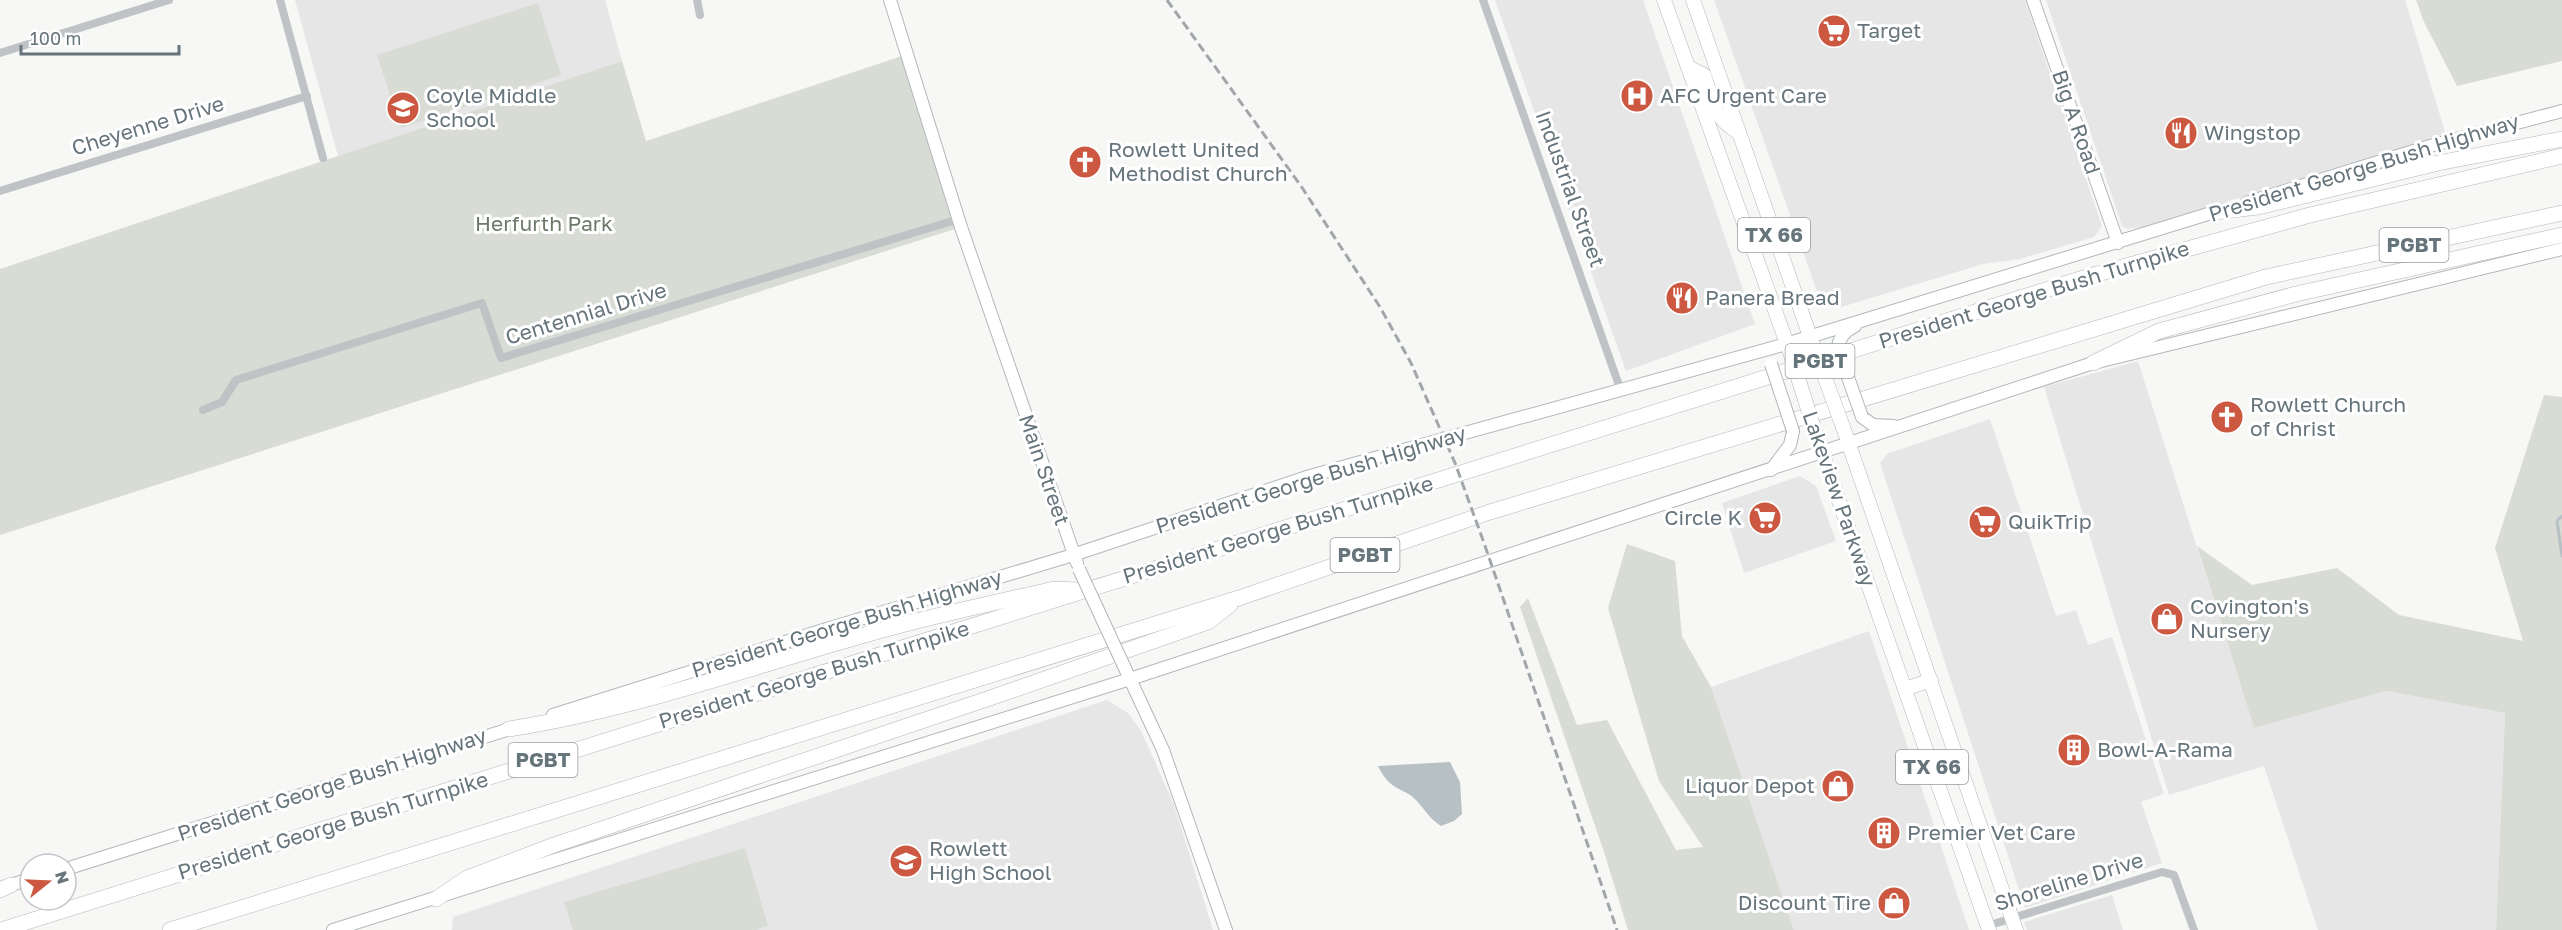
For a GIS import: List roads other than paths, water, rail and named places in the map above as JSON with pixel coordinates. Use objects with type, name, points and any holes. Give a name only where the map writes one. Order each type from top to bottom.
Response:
[{"type":"highway","points":[[2214,213],[2258,207],[2438,164],[2562,139]]},
{"type":"highway","name":"President George Bush Turnpike","points":[[1,930],[2127,265],[2384,196],[2562,156]]},
{"type":"highway","name":"PGBT","points":[[170,930],[1239,598],[1490,512],[2266,278],[2562,213]]},
{"type":"highway","points":[[2093,363],[2159,331],[2296,294],[2562,236]]},
{"type":"highway","points":[[509,729],[569,720],[658,698],[912,623],[1054,589],[1085,591]]},
{"type":"highway","points":[[436,899],[467,878],[554,845],[1208,622],[1239,598]]},
{"type":"main road","name":"Main Street","points":[[890,0],[959,219],[1073,555],[1163,750],[1226,930]]},
{"type":"main road","name":"Lakeview Parkway","points":[[1664,0],[1988,928]]},
{"type":"main road","name":"Lakeview Parkway","points":[[1693,0],[2014,924]]},
{"type":"main road","name":"Big A Road","points":[[2033,0],[2118,243]]},
{"type":"main road","points":[[1688,67],[1704,75],[1718,117],[1726,126],[1738,132]]},
{"type":"main road","name":"President George Bush Highway","points":[[78,865],[817,632],[1073,555],[1311,476],[1753,354],[1788,350],[1872,318],[2430,146],[2562,111]]},
{"type":"main road","points":[[333,930],[1130,679],[2093,363],[2562,249]]},
{"type":"main road","points":[[1872,318],[1845,332],[1838,343],[1838,349],[1862,417],[1873,425],[1903,426]]},
{"type":"main road","points":[[1753,354],[1765,357],[1771,364],[1793,431],[1790,445],[1771,470]]},
{"type":"main road","points":[[1905,689],[1931,680]]},
{"type":"street","points":[[0,53],[168,0]]},
{"type":"street","points":[[280,0],[323,158]]},
{"type":"street","points":[[697,0],[700,15]]},
{"type":"street","name":"Industrial Street","points":[[1483,0],[1621,391]]},
{"type":"street","name":"Cheyenne Drive","points":[[0,191],[307,96]]},
{"type":"street","name":"Centennial Drive","points":[[203,410],[222,402],[236,380],[482,303],[501,358],[959,219]]},
{"type":"street","name":"Shoreline Drive","points":[[1988,928],[2014,924],[2162,872],[2174,875],[2194,930]]},
{"type":"waterway","points":[[2562,516],[2557,521],[2562,556]]},
{"type":"railway","points":[[1167,0],[1301,186],[1380,307],[1411,363],[1455,463],[1617,930]]},
{"type":"place","name":"Target","points":[[1834,31]]},
{"type":"place","name":"AFC Urgent Care","points":[[1637,96]]},
{"type":"place","name":"Coyle Middle School","points":[[403,108]]},
{"type":"place","name":"Wingstop","points":[[2181,133]]},
{"type":"place","name":"Rowlett United Methodist Church","points":[[1085,162]]},
{"type":"place","name":"Panera Bread","points":[[1682,298]]},
{"type":"place","name":"Rowlett Church of Christ","points":[[2227,417]]},
{"type":"place","name":"Circle K","points":[[1765,518]]},
{"type":"place","name":"QuikTrip","points":[[1985,522]]},
{"type":"place","name":"Covington's Nursery","points":[[2167,619]]},
{"type":"place","name":"Bowl-A-Rama","points":[[2074,750]]},
{"type":"place","name":"Liquor Depot","points":[[1838,786]]},
{"type":"place","name":"Premier Vet Care","points":[[1884,833]]},
{"type":"place","name":"Rowlett High School","points":[[906,861]]},
{"type":"place","name":"Discount Tire","points":[[1894,903]]},
{"type":"park label","name":"Herfurth Park","points":[[544,224]]}]
